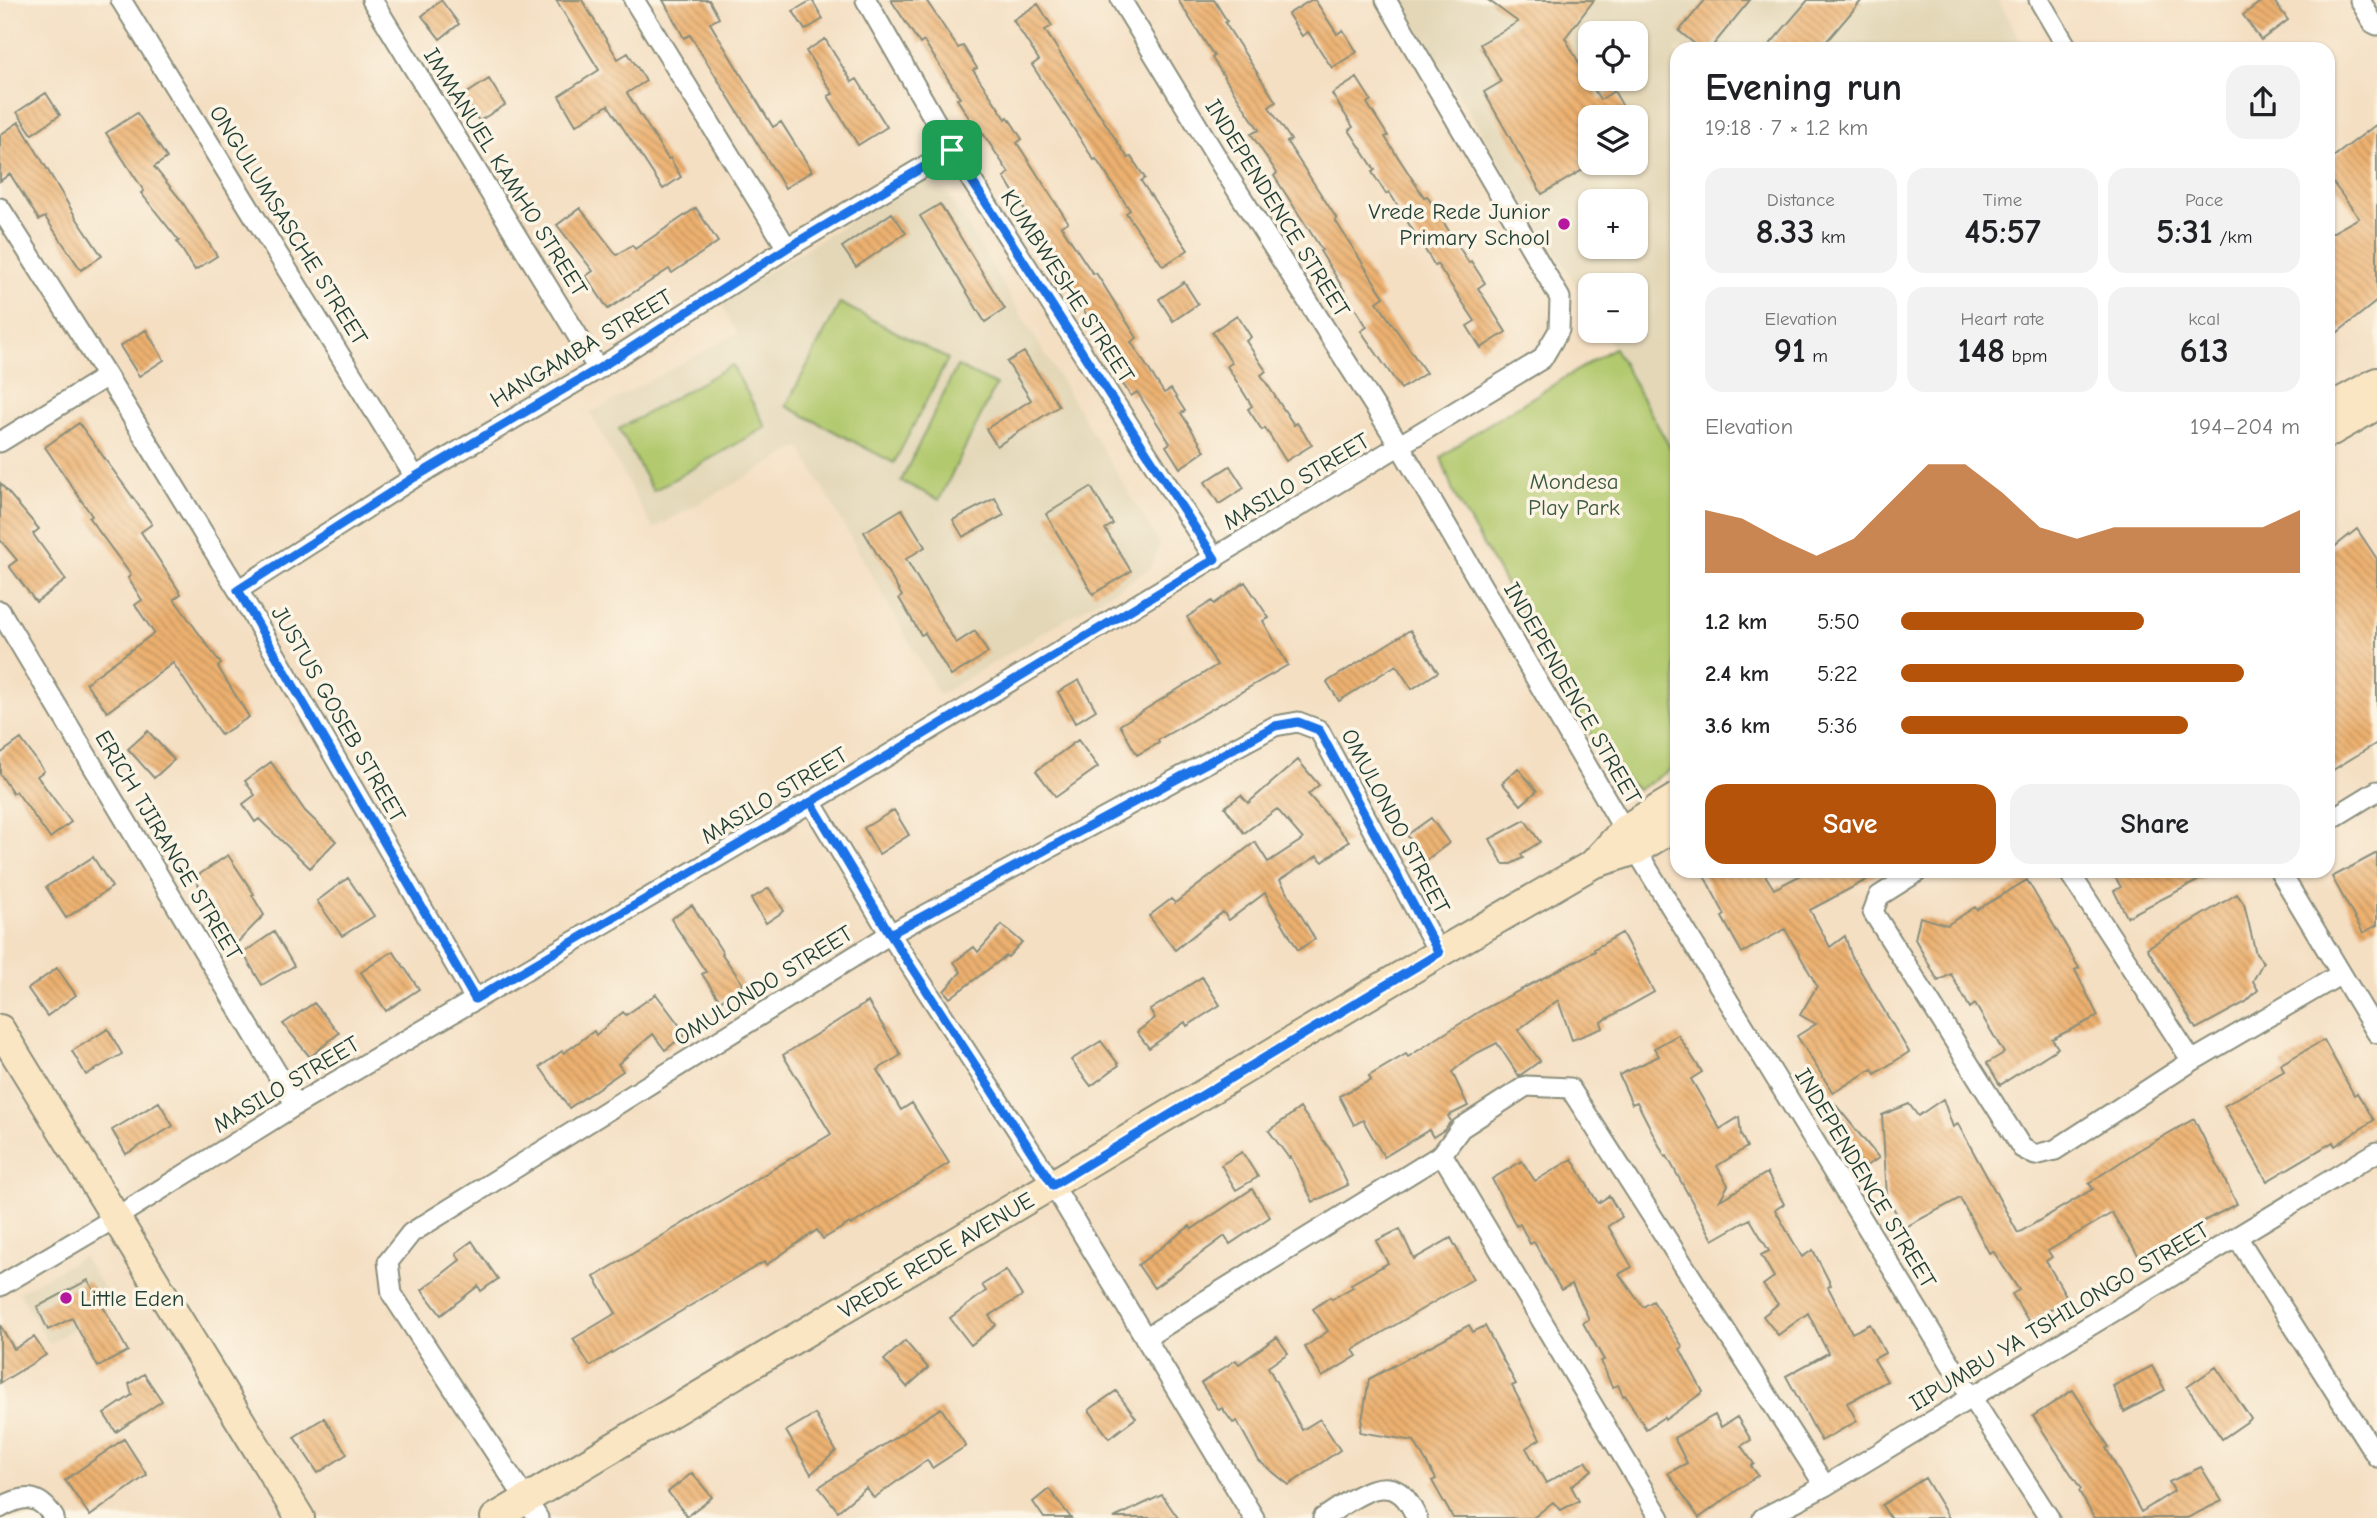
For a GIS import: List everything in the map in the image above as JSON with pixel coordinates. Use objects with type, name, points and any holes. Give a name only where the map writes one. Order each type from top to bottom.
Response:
[{"type":"street","name":"ONGULUMSASCHE STREET","points":[[121,0],[415,477]]},
{"type":"street","name":"IMMANUEL KAMHO STREET","points":[[372,0],[598,369]]},
{"type":"street","points":[[634,0],[787,248]]},
{"type":"street","name":"KUMBWESHE STREET","points":[[866,0],[952,150],[1215,559]]},
{"type":"street","name":"INDEPENDENCE STREET","points":[[1121,0],[1228,176],[1400,446],[1630,840],[1971,1397],[2049,1518]]},
{"type":"street","name":"MASILO STREET","points":[[0,1286],[116,1218],[296,1105],[811,802],[1542,359],[1559,330],[1560,298],[1386,0]]},
{"type":"street","points":[[2039,0],[2064,42]]},
{"type":"street","points":[[2360,0],[2377,25]]},
{"type":"street","name":"HANGAMBA STREET","points":[[238,590],[415,477],[598,369],[787,248],[952,150]]},
{"type":"street","name":"JUSTUS GOSEB STREET","points":[[0,208],[238,590],[475,999]]},
{"type":"street","points":[[0,442],[107,376]]},
{"type":"street","points":[[2335,405],[2377,382]]},
{"type":"street","points":[[2335,429],[2377,405]]},
{"type":"street","name":"ERICH TJIRANGE STREET","points":[[0,611],[296,1105]]},
{"type":"street","name":"OMULONDO STREET","points":[[533,1509],[392,1294],[388,1262],[411,1233],[890,934],[1275,726],[1298,722],[1319,730],[1439,953]]},
{"type":"street","points":[[2335,817],[2377,791]]},
{"type":"street","points":[[811,802],[890,934],[1053,1185],[1254,1518]]},
{"type":"street","name":"VREDE REDE AVENUE","points":[[495,1518],[533,1509],[1053,1185],[1439,953],[1593,864],[1630,840],[1670,803]]},
{"type":"street","name":"VREDE REDE AVENUE","points":[[1630,840],[1670,828]]},
{"type":"street","points":[[1908,878],[1879,896],[1873,912],[2022,1148],[2035,1155],[2055,1150],[2192,1061],[2341,974]]},
{"type":"street","points":[[2073,878],[2192,1061]]},
{"type":"street","points":[[2284,878],[2377,1033]]},
{"type":"street","points":[[0,1029],[300,1518]]},
{"type":"street","points":[[1145,1338],[1442,1154],[1461,1128],[1526,1086],[1570,1087],[1825,1486]]},
{"type":"street","name":"IIPUMBU YA TSHILONGO STREET","points":[[1763,1518],[1825,1486],[2377,1152]]},
{"type":"street","points":[[1442,1154],[1660,1518]]},
{"type":"street","points":[[2237,1237],[2377,1457]]},
{"type":"street","points":[[1323,1518],[1373,1488],[1391,1488],[1405,1497],[1417,1518]]},
{"type":"street","points":[[0,1508],[19,1497],[35,1499],[54,1518]]},
{"type":"shaded area","name":"Vrede Rede Junior Primary School","points":[[1400,0],[1998,0],[2022,42],[1670,42],[1670,447],[1610,343],[1648,343],[1648,273],[1578,273],[1578,289]]},
{"type":"shaded area","points":[[917,180],[945,189],[1160,544],[1150,569],[939,695],[800,447],[653,529],[590,413],[737,333],[720,302]]},
{"type":"shaded area","name":"Little Eden","points":[[83,1256],[113,1303],[49,1344],[19,1292]]},
{"type":"green space","points":[[840,303],[948,359],[894,463],[786,406]]},
{"type":"green space","name":"Mondesa Play Park","points":[[1614,348],[1670,447],[1670,770],[1638,790],[1607,763],[1454,494],[1441,457],[1474,433]]},
{"type":"green space","points":[[732,365],[766,427],[653,491],[619,429]]},
{"type":"green space","points":[[957,366],[996,385],[939,500],[901,481]]},
{"type":"building","points":[[441,0],[459,24],[440,39],[422,16]]},
{"type":"building","points":[[556,0],[582,0],[618,59],[628,53],[646,81],[627,93],[681,177],[663,189],[608,105],[576,125],[559,96],[599,70]]},
{"type":"building","points":[[663,0],[709,0],[719,18],[710,23],[743,78],[773,127],[781,122],[812,171],[785,188],[690,35],[684,38]]},
{"type":"building","points":[[812,0],[823,19],[805,30],[793,11]]},
{"type":"building","points":[[891,0],[926,0],[958,48],[963,46],[977,68],[973,70],[1022,139],[1017,143],[1068,222],[1061,226],[1093,274],[1096,273],[1137,338],[1131,342],[1164,393],[1171,389],[1185,411],[1181,413],[1205,451],[1180,468],[1166,446],[1170,443],[1137,392],[1131,396],[1116,374],[1122,370],[1065,281],[1062,282],[1048,261],[1054,257],[1004,177],[1009,173],[974,120],[971,121],[957,99],[960,98],[924,41],[920,44]]},
{"type":"building","points":[[1178,0],[1214,0],[1227,21],[1225,23],[1276,102],[1269,107],[1291,140],[1287,142],[1384,297],[1377,302],[1426,373],[1401,389],[1361,331],[1367,327],[1274,176],[1277,173],[1251,134],[1259,130]]},
{"type":"building","points":[[1315,0],[1337,34],[1343,30],[1357,52],[1332,68],[1308,32],[1302,36],[1288,14]]},
{"type":"building","points":[[1488,0],[1594,0],[1565,38],[1578,61],[1578,91],[1595,91],[1600,100],[1614,91],[1622,105],[1578,105],[1578,173],[1542,194],[1484,92],[1501,82],[1480,44],[1518,22]]},
{"type":"building","points":[[1705,0],[1750,0],[1716,42],[1692,42],[1679,31]]},
{"type":"building","points":[[1808,0],[1862,0],[1826,42],[1772,42]]},
{"type":"building","points":[[2263,0],[2273,0],[2288,20],[2261,40],[2243,15]]},
{"type":"building","points":[[1038,4],[1052,26],[1045,30],[1128,158],[1131,157],[1145,178],[1141,181],[1188,250],[1163,266],[1126,213],[1130,210],[1032,65],[1039,60],[1013,20]]},
{"type":"building","points":[[825,39],[852,82],[857,79],[887,127],[858,145],[828,96],[833,94],[806,51]]},
{"type":"building","points":[[1357,78],[1371,100],[1367,103],[1388,136],[1385,137],[1485,283],[1478,288],[1506,332],[1481,348],[1467,326],[1475,321],[1437,264],[1435,266],[1389,192],[1386,194],[1372,172],[1375,170],[1349,130],[1353,127],[1332,94]]},
{"type":"building","points":[[489,79],[505,105],[479,121],[463,96]]},
{"type":"building","points":[[46,93],[60,115],[32,134],[17,112]]},
{"type":"building","points":[[137,113],[167,158],[154,167],[181,200],[217,256],[195,270],[177,242],[179,241],[141,193],[144,191],[106,133]]},
{"type":"building","points":[[19,122],[102,256],[81,270],[45,217],[39,220],[10,174],[0,181],[0,135]]},
{"type":"building","points":[[2377,124],[2377,301],[2335,334],[2335,231],[2359,218],[2335,185],[2335,156]]},
{"type":"building","points":[[940,204],[1005,309],[985,322],[920,216]]},
{"type":"building","points":[[580,208],[617,255],[632,245],[635,249],[696,208],[718,242],[672,273],[669,269],[608,309],[586,276],[593,271],[557,225]]},
{"type":"building","points":[[892,213],[906,233],[856,267],[842,247]]},
{"type":"building","points":[[1184,282],[1198,304],[1173,321],[1159,299]]},
{"type":"building","points":[[1237,315],[1251,337],[1246,341],[1266,371],[1261,375],[1294,425],[1297,423],[1312,445],[1286,461],[1265,428],[1262,430],[1248,409],[1252,406],[1227,366],[1232,363],[1212,332]]},
{"type":"building","points":[[146,330],[164,360],[139,376],[120,346]]},
{"type":"building","points":[[1024,352],[1059,406],[997,446],[986,429],[1031,400],[1007,362]]},
{"type":"building","points":[[79,423],[152,524],[141,532],[181,594],[174,599],[221,664],[218,667],[249,717],[221,735],[173,663],[107,712],[86,683],[154,633],[135,605],[142,600],[128,578],[131,575],[89,518],[92,516],[45,447]]},
{"type":"building","points":[[1230,466],[1244,488],[1219,504],[1205,482]]},
{"type":"building","points":[[0,483],[39,529],[33,534],[66,580],[36,602],[9,566],[17,560],[0,540]]},
{"type":"building","points":[[1091,487],[1113,524],[1105,529],[1131,571],[1093,594],[1046,514]]},
{"type":"building","points":[[995,498],[1004,515],[963,537],[953,520]]},
{"type":"building","points":[[902,509],[925,547],[906,559],[956,643],[975,631],[988,653],[951,676],[925,633],[921,635],[899,598],[902,596],[864,532]]},
{"type":"building","points":[[2357,529],[2377,559],[2377,743],[2335,769],[2335,546]]},
{"type":"building","points":[[1245,582],[1269,618],[1263,621],[1288,665],[1158,740],[1159,743],[1137,755],[1120,725],[1217,665],[1187,617],[1212,601],[1214,604]]},
{"type":"building","points":[[1410,630],[1438,672],[1412,689],[1396,665],[1339,701],[1327,682]]},
{"type":"building","points":[[1079,680],[1096,710],[1075,723],[1058,692]]},
{"type":"building","points":[[148,731],[174,760],[154,778],[128,749]]},
{"type":"building","points":[[21,739],[44,771],[37,776],[71,822],[50,838],[16,791],[13,793],[0,774],[0,754]]},
{"type":"building","points":[[1078,740],[1098,767],[1056,797],[1036,771]]},
{"type":"building","points":[[1298,760],[1319,785],[1308,794],[1349,841],[1323,862],[1317,856],[1280,880],[1315,939],[1298,950],[1265,893],[1229,920],[1223,912],[1175,950],[1149,916],[1171,899],[1175,903],[1255,842],[1268,862],[1303,839],[1277,809],[1244,833],[1225,807],[1241,795],[1248,803]]},
{"type":"building","points":[[271,762],[305,811],[336,841],[310,868],[259,819],[255,822],[243,804],[255,795],[245,781]]},
{"type":"building","points":[[1518,768],[1537,791],[1521,805],[1502,783]]},
{"type":"building","points":[[894,810],[909,835],[879,854],[864,828]]},
{"type":"building","points":[[1431,818],[1449,843],[1425,861],[1407,835]]},
{"type":"building","points":[[1525,820],[1540,842],[1521,854],[1523,858],[1511,864],[1503,864],[1490,839]]},
{"type":"building","points":[[2377,853],[2377,925],[2363,933],[2333,878]]},
{"type":"building","points":[[228,855],[254,894],[252,895],[264,915],[237,943],[194,878]]},
{"type":"building","points":[[93,857],[112,887],[66,918],[46,887]]},
{"type":"building","points":[[348,878],[374,916],[342,936],[317,901]]},
{"type":"building","points":[[1705,878],[1767,878],[1774,889],[1795,878],[1870,878],[1810,910],[1830,947],[1845,936],[1851,955],[1909,1052],[1875,1074],[1872,1069],[1833,1093],[1797,1036],[1816,1024],[1800,1015],[1817,986],[1785,929],[1742,953],[1722,917],[1725,915]]},
{"type":"building","points":[[2116,878],[2203,878],[2127,917],[2114,891],[2121,887]]},
{"type":"building","points":[[2027,880],[2079,968],[2075,970],[2098,1016],[2052,1039],[2058,1048],[2000,1085],[1987,1063],[2004,1053],[1975,1004],[1970,1008],[1951,974],[1938,981],[1915,939],[1920,917],[1947,925]]},
{"type":"building","points":[[769,888],[784,911],[766,923],[751,899]]},
{"type":"building","points":[[2237,894],[2244,904],[2256,954],[2263,962],[2253,981],[2258,990],[2246,1002],[2196,1029],[2147,948]]},
{"type":"building","points":[[692,905],[743,984],[720,1001],[702,974],[706,972],[671,919]]},
{"type":"building","points":[[1002,925],[1022,942],[1008,957],[950,998],[944,991],[961,972],[954,962],[974,947],[978,952]]},
{"type":"building","points":[[274,932],[294,966],[262,985],[243,953]]},
{"type":"building","points":[[1622,933],[1654,992],[1601,1022],[1603,1028],[1572,1040],[1558,1000],[1518,1030],[1540,1061],[1519,1076],[1497,1043],[1471,1056],[1452,1072],[1468,1106],[1448,1116],[1451,1121],[1433,1137],[1429,1130],[1384,1157],[1363,1120],[1354,1125],[1339,1096],[1371,1080],[1369,1076],[1406,1054],[1408,1057],[1480,1011],[1595,951],[1594,949]]},
{"type":"building","points":[[393,951],[419,989],[386,1011],[361,972]]},
{"type":"building","points":[[57,968],[76,995],[47,1016],[28,989]]},
{"type":"building","points":[[1202,977],[1220,1005],[1187,1026],[1185,1022],[1149,1048],[1137,1032],[1155,1018],[1150,1010]]},
{"type":"building","points":[[656,994],[686,1034],[665,1050],[653,1034],[618,1064],[623,1071],[569,1108],[540,1067],[594,1031],[596,1035],[623,1012],[626,1015]]},
{"type":"building","points":[[868,1002],[901,1055],[877,1070],[901,1110],[912,1103],[949,1163],[851,1225],[850,1223],[823,1239],[817,1230],[766,1265],[764,1262],[743,1274],[590,1366],[573,1339],[616,1313],[594,1277],[831,1134],[783,1055]]},
{"type":"building","points":[[314,1003],[339,1033],[310,1057],[283,1024]]},
{"type":"building","points":[[108,1029],[122,1054],[86,1075],[72,1051]]},
{"type":"building","points":[[1678,1035],[1702,1072],[1691,1079],[1720,1129],[1739,1117],[1741,1135],[1747,1147],[1717,1166],[1728,1185],[1720,1200],[1767,1173],[1784,1204],[1775,1210],[1802,1257],[1813,1250],[1831,1285],[1828,1287],[1852,1333],[1870,1324],[1885,1353],[1874,1359],[1887,1381],[1847,1403],[1857,1421],[1821,1441],[1786,1376],[1828,1353],[1808,1313],[1778,1335],[1763,1316],[1778,1304],[1763,1285],[1774,1277],[1761,1255],[1769,1251],[1750,1219],[1713,1240],[1637,1102],[1632,1104],[1619,1075],[1659,1056],[1654,1048]]},
{"type":"building","points":[[2324,1040],[2354,1095],[2357,1093],[2374,1120],[2335,1146],[2333,1142],[2267,1181],[2224,1106],[2284,1071],[2281,1064]]},
{"type":"building","points":[[1101,1041],[1119,1065],[1091,1086],[1071,1060]]},
{"type":"building","points":[[1943,1099],[1953,1127],[1958,1124],[2018,1233],[2093,1189],[2089,1183],[2139,1150],[2194,1119],[2237,1204],[2194,1226],[2198,1233],[2145,1266],[2112,1213],[2048,1251],[2052,1257],[2046,1261],[2068,1299],[2029,1322],[2012,1294],[2019,1290],[1993,1251],[1989,1253],[1960,1198],[1904,1228],[1887,1196],[1882,1115],[1909,1104],[1918,1116]]},
{"type":"building","points":[[159,1102],[173,1126],[126,1154],[112,1130]]},
{"type":"building","points":[[1834,1103],[1879,1158],[1859,1170],[1825,1108]]},
{"type":"building","points":[[1300,1108],[1331,1151],[1348,1185],[1313,1202],[1291,1157],[1289,1158],[1269,1131]]},
{"type":"building","points":[[1242,1152],[1258,1177],[1236,1190],[1221,1165]]},
{"type":"building","points":[[1572,1159],[1598,1203],[1609,1196],[1622,1217],[1608,1226],[1632,1267],[1619,1274],[1643,1307],[1653,1301],[1683,1347],[1680,1349],[1703,1392],[1665,1420],[1664,1417],[1646,1429],[1618,1385],[1612,1387],[1601,1361],[1604,1360],[1583,1323],[1589,1319],[1572,1284],[1561,1290],[1534,1242],[1530,1244],[1520,1224],[1516,1226],[1492,1179],[1522,1161],[1535,1181]]},
{"type":"building","points":[[1252,1189],[1270,1217],[1230,1244],[1225,1236],[1154,1288],[1138,1265],[1190,1226],[1192,1229]]},
{"type":"building","points":[[1400,1229],[1414,1259],[1451,1238],[1473,1279],[1353,1350],[1357,1356],[1322,1377],[1305,1347],[1328,1331],[1313,1309],[1330,1297],[1332,1299],[1353,1287],[1351,1284],[1388,1263],[1376,1241]]},
{"type":"building","points":[[472,1241],[498,1279],[481,1291],[478,1286],[441,1315],[422,1290],[460,1260],[456,1253]]},
{"type":"building","points":[[1006,1270],[1022,1296],[989,1316],[996,1325],[971,1345],[950,1318],[986,1291],[982,1285]]},
{"type":"building","points":[[88,1280],[128,1351],[98,1367],[72,1318],[48,1330],[37,1307]]},
{"type":"building","points":[[0,1325],[14,1349],[34,1337],[46,1355],[0,1383]]},
{"type":"building","points":[[1469,1325],[1473,1332],[1485,1326],[1516,1384],[1512,1386],[1540,1439],[1526,1448],[1546,1483],[1586,1461],[1592,1470],[1571,1486],[1579,1501],[1561,1510],[1553,1502],[1533,1518],[1453,1518],[1432,1481],[1436,1479],[1414,1441],[1360,1432],[1369,1379]]},
{"type":"building","points":[[1277,1337],[1288,1353],[1268,1367],[1302,1430],[1320,1419],[1340,1450],[1289,1485],[1259,1461],[1237,1421],[1233,1423],[1222,1408],[1219,1410],[1201,1383],[1236,1360],[1239,1364]]},
{"type":"building","points":[[905,1341],[928,1368],[907,1387],[884,1360]]},
{"type":"building","points":[[2152,1366],[2165,1390],[2124,1412],[2113,1386]]},
{"type":"building","points":[[2216,1367],[2251,1419],[2222,1439],[2187,1387]]},
{"type":"building","points":[[144,1374],[162,1401],[116,1432],[104,1414],[132,1395],[129,1384]]},
{"type":"building","points":[[2073,1390],[2109,1447],[2106,1448],[2141,1512],[2174,1491],[2169,1482],[2201,1467],[2222,1501],[2187,1518],[2094,1518],[2079,1491],[2081,1489],[2033,1416]]},
{"type":"building","points":[[1116,1391],[1136,1418],[1109,1438],[1089,1410]]},
{"type":"building","points":[[941,1408],[966,1446],[932,1468],[927,1460],[874,1498],[866,1488],[838,1511],[819,1487]]},
{"type":"building","points":[[815,1414],[836,1451],[811,1474],[786,1431]]},
{"type":"building","points":[[1715,1415],[1721,1427],[1737,1417],[1751,1440],[1741,1446],[1754,1464],[1751,1466],[1758,1475],[1699,1518],[1668,1473],[1687,1463],[1674,1438]]},
{"type":"building","points":[[324,1418],[347,1454],[318,1473],[294,1437]]},
{"type":"building","points":[[124,1439],[147,1475],[90,1516],[65,1480]]},
{"type":"building","points":[[692,1473],[712,1497],[687,1516],[668,1492]]},
{"type":"building","points":[[1925,1478],[1949,1518],[1890,1518],[1882,1505]]},
{"type":"building","points":[[1049,1489],[1071,1518],[1044,1518],[1033,1502]]},
{"type":"building","points":[[1162,1495],[1178,1518],[1114,1518]]},
{"type":"place","name":"Vrede Rede Junior Primary School","points":[[1564,224]]},
{"type":"place","name":"Little Eden","points":[[66,1298]]},
{"type":"route","points":[[952,150],[787,248],[598,369],[415,477],[238,590],[475,999],[811,802],[890,934],[1053,1185],[1439,953],[1319,730],[1298,722],[1275,726],[890,934],[850,868],[811,802],[1215,559],[952,150]]}]
